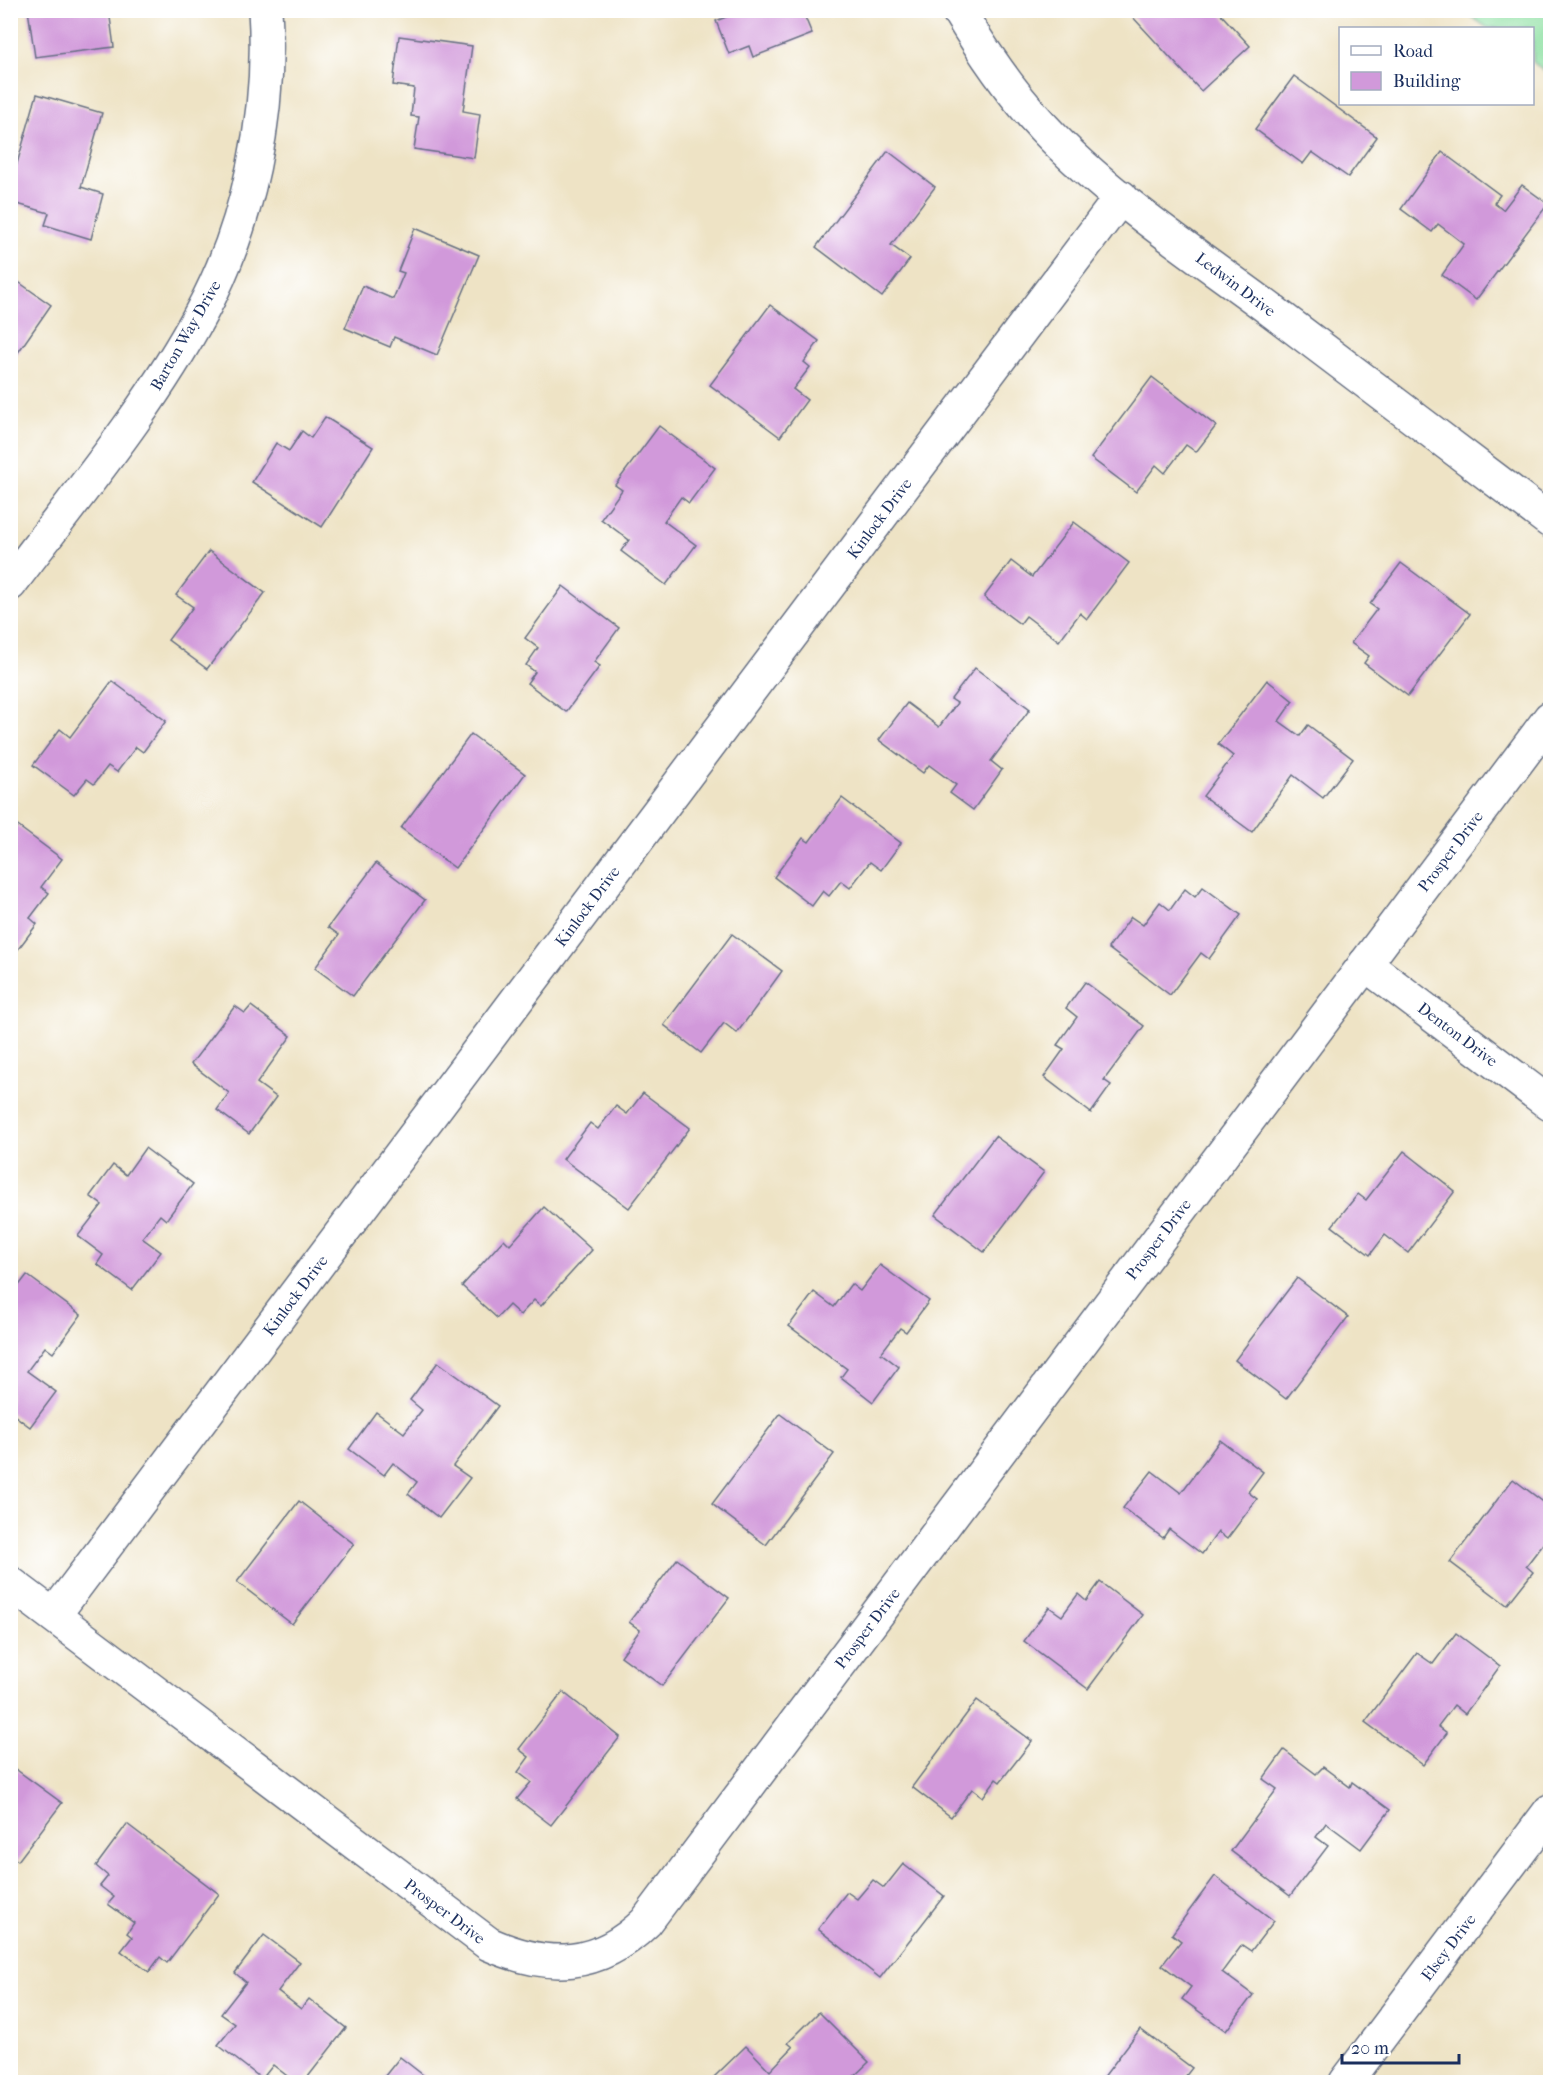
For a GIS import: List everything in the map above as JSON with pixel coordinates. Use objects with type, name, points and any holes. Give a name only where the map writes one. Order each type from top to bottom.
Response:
[{"type":"street","name":"Barton Way Drive","points":[[10,584],[159,383],[202,312],[219,276],[233,238],[255,161],[266,71],[265,10]]},
{"type":"street","name":"Ledwin Drive","points":[[958,10],[1002,77],[1044,128],[1083,165],[1121,197],[1551,521]]},
{"type":"street","name":"Kinlock Drive","points":[[54,1616],[1121,197]]},
{"type":"street","name":"Prosper Drive","points":[[10,1583],[489,1944],[531,1960],[555,1962],[583,1959],[623,1942],[646,1922],[1551,718]]},
{"type":"street","name":"Denton Drive","points":[[1365,964],[1551,1104]]},
{"type":"street","name":"Elsey Drive","points":[[1346,2082],[1551,1811]]},
{"type":"green space","points":[[1463,11],[1550,11],[1550,76],[1534,63],[1534,27],[1487,27]]},
{"type":"building","points":[[28,10],[109,10],[114,47],[35,57]]},
{"type":"building","points":[[735,10],[802,10],[812,34],[753,57],[749,46],[729,54],[716,21],[736,13]]},
{"type":"building","points":[[1131,10],[1217,10],[1250,46],[1201,91],[1129,13]]},
{"type":"building","points":[[399,36],[472,46],[463,111],[480,114],[474,158],[414,149],[419,117],[411,116],[414,88],[393,85]]},
{"type":"building","points":[[1294,76],[1377,137],[1348,177],[1312,152],[1303,164],[1255,129]]},
{"type":"building","points":[[37,94],[102,113],[81,187],[103,194],[91,239],[45,225],[49,213],[10,202],[10,188]]},
{"type":"building","points":[[888,151],[935,187],[891,245],[910,259],[882,297],[816,247]]},
{"type":"building","points":[[1442,152],[1500,195],[1494,203],[1503,210],[1522,185],[1548,204],[1476,300],[1442,275],[1464,244],[1438,224],[1432,232],[1401,209]]},
{"type":"building","points":[[415,228],[479,255],[437,355],[394,337],[390,347],[345,328],[363,286],[393,299],[404,273],[398,271]]},
{"type":"building","points":[[10,276],[51,305],[10,364]]},
{"type":"building","points":[[770,305],[819,341],[804,362],[810,367],[793,389],[807,400],[780,437],[710,385]]},
{"type":"building","points":[[1152,377],[1216,426],[1196,452],[1186,445],[1165,473],[1156,465],[1136,492],[1091,458]]},
{"type":"building","points":[[325,417],[373,447],[322,527],[252,482],[276,443],[289,451],[302,431],[311,438]]},
{"type":"building","points":[[659,426],[715,468],[689,503],[681,497],[664,521],[696,545],[666,585],[621,551],[629,540],[601,519],[622,490],[615,485]]},
{"type":"building","points":[[1074,522],[1129,563],[1087,619],[1080,613],[1059,641],[1026,616],[1020,624],[984,597],[1011,561],[1032,577]]},
{"type":"building","points":[[209,551],[265,593],[207,669],[168,640],[193,607],[176,595]]},
{"type":"building","points":[[1401,563],[1470,614],[1408,696],[1364,663],[1369,656],[1351,643],[1377,609],[1370,604]]},
{"type":"building","points":[[563,586],[619,628],[594,662],[600,666],[566,712],[527,683],[535,672],[526,665],[538,648],[525,638]]},
{"type":"building","points":[[975,668],[1030,709],[991,761],[1002,770],[973,810],[950,793],[956,785],[929,765],[923,773],[879,740],[907,703],[939,727],[957,703],[951,699]]},
{"type":"building","points":[[1267,680],[1293,701],[1279,721],[1300,736],[1308,725],[1353,759],[1323,798],[1293,775],[1252,832],[1203,796],[1233,756],[1218,744]]},
{"type":"building","points":[[112,681],[166,721],[143,752],[136,747],[117,772],[108,766],[94,784],[87,779],[74,795],[33,765],[60,729],[70,737]]},
{"type":"building","points":[[471,734],[525,774],[455,868],[401,828]]},
{"type":"building","points":[[842,798],[901,843],[881,870],[870,862],[850,888],[841,881],[829,896],[823,891],[812,906],[774,877],[803,838],[809,842]]},
{"type":"building","points":[[15,824],[62,859],[41,887],[49,893],[30,918],[37,924],[16,952],[10,948],[10,830]]},
{"type":"building","points":[[376,863],[425,900],[353,996],[315,968],[339,935],[328,927]]},
{"type":"building","points":[[1203,887],[1241,915],[1209,959],[1201,953],[1170,995],[1108,948],[1131,917],[1143,925],[1160,902],[1170,910],[1185,889],[1195,897]]},
{"type":"building","points":[[732,934],[782,971],[737,1033],[724,1023],[701,1053],[664,1025]]},
{"type":"building","points":[[1085,982],[1144,1026],[1104,1080],[1111,1085],[1091,1113],[1044,1077],[1064,1049],[1057,1045],[1077,1017],[1066,1008]]},
{"type":"building","points":[[235,1006],[245,1013],[251,1006],[291,1036],[257,1083],[276,1097],[249,1134],[217,1110],[229,1093],[191,1064]]},
{"type":"building","points":[[643,1093],[690,1128],[629,1208],[563,1159],[590,1123],[598,1129],[616,1106],[627,1114]]},
{"type":"building","points":[[995,1136],[1044,1172],[984,1252],[935,1215]]},
{"type":"building","points":[[145,1148],[193,1184],[166,1220],[160,1215],[142,1238],[161,1252],[132,1290],[97,1264],[103,1255],[78,1236],[102,1205],[90,1196],[113,1165],[126,1175]]},
{"type":"building","points":[[1404,1151],[1455,1191],[1408,1253],[1385,1235],[1370,1255],[1332,1226],[1358,1194],[1366,1200]]},
{"type":"building","points":[[544,1207],[592,1250],[541,1306],[534,1300],[520,1315],[509,1305],[497,1318],[462,1286],[504,1239],[510,1245]]},
{"type":"building","points":[[880,1265],[929,1301],[906,1332],[900,1328],[881,1353],[899,1367],[873,1402],[841,1377],[847,1369],[789,1326],[814,1292],[834,1307],[851,1284],[860,1291]]},
{"type":"building","points":[[27,1275],[81,1315],[53,1353],[45,1347],[27,1371],[56,1392],[30,1427],[10,1412],[10,1297]]},
{"type":"building","points":[[1297,1278],[1348,1317],[1286,1399],[1235,1360]]},
{"type":"building","points":[[438,1362],[498,1406],[453,1466],[470,1478],[439,1518],[408,1494],[417,1482],[393,1463],[384,1475],[349,1449],[376,1412],[404,1433],[422,1410],[410,1400]]},
{"type":"building","points":[[780,1414],[834,1454],[766,1545],[712,1504]]},
{"type":"building","points":[[1220,1440],[1263,1472],[1248,1492],[1257,1499],[1227,1539],[1218,1532],[1202,1554],[1169,1529],[1163,1538],[1123,1508],[1152,1471],[1181,1493]]},
{"type":"building","points":[[1513,1479],[1550,1507],[1550,1544],[1546,1540],[1526,1566],[1533,1572],[1507,1605],[1450,1562]]},
{"type":"building","points":[[299,1501],[354,1544],[292,1624],[237,1582]]},
{"type":"building","points":[[677,1559],[729,1598],[662,1686],[621,1656],[640,1630],[629,1622]]},
{"type":"building","points":[[1100,1582],[1143,1615],[1088,1689],[1024,1641],[1049,1607],[1062,1616],[1078,1594],[1086,1601]]},
{"type":"building","points":[[1456,1633],[1500,1666],[1465,1714],[1454,1705],[1438,1726],[1447,1733],[1423,1765],[1365,1722],[1417,1653],[1433,1664]]},
{"type":"building","points":[[563,1692],[620,1737],[551,1825],[517,1799],[531,1782],[518,1772],[529,1757],[519,1749]]},
{"type":"building","points":[[977,1700],[1032,1741],[1000,1782],[996,1779],[983,1797],[972,1789],[951,1817],[912,1787]]},
{"type":"building","points":[[1284,1750],[1316,1774],[1323,1767],[1350,1787],[1352,1782],[1390,1810],[1361,1849],[1326,1823],[1316,1837],[1328,1846],[1290,1896],[1231,1851],[1277,1789],[1263,1779]]},
{"type":"building","points":[[10,1765],[62,1803],[18,1861],[10,1855]]},
{"type":"building","points":[[127,1824],[219,1894],[167,1963],[160,1957],[149,1972],[121,1951],[132,1937],[127,1933],[134,1923],[108,1904],[114,1897],[100,1886],[108,1876],[96,1866]]},
{"type":"building","points":[[903,1864],[944,1896],[880,1978],[818,1929],[847,1892],[857,1899],[873,1880],[884,1888]]},
{"type":"building","points":[[1215,1876],[1274,1921],[1251,1951],[1242,1945],[1222,1972],[1253,1995],[1226,2031],[1182,1999],[1191,1987],[1162,1965],[1181,1941],[1172,1934]]},
{"type":"building","points":[[264,1935],[300,1962],[278,1991],[301,2009],[309,1999],[346,2028],[304,2082],[295,2082],[273,2065],[262,2079],[218,2045],[235,2024],[221,2014],[246,1982],[235,1973]]},
{"type":"building","points":[[819,2012],[869,2062],[848,2082],[719,2082],[714,2077],[746,2046],[770,2071],[793,2047],[788,2043]]},
{"type":"building","points":[[1140,2029],[1192,2068],[1181,2082],[1100,2082]]},
{"type":"building","points":[[400,2057],[432,2082],[380,2082]]}]
